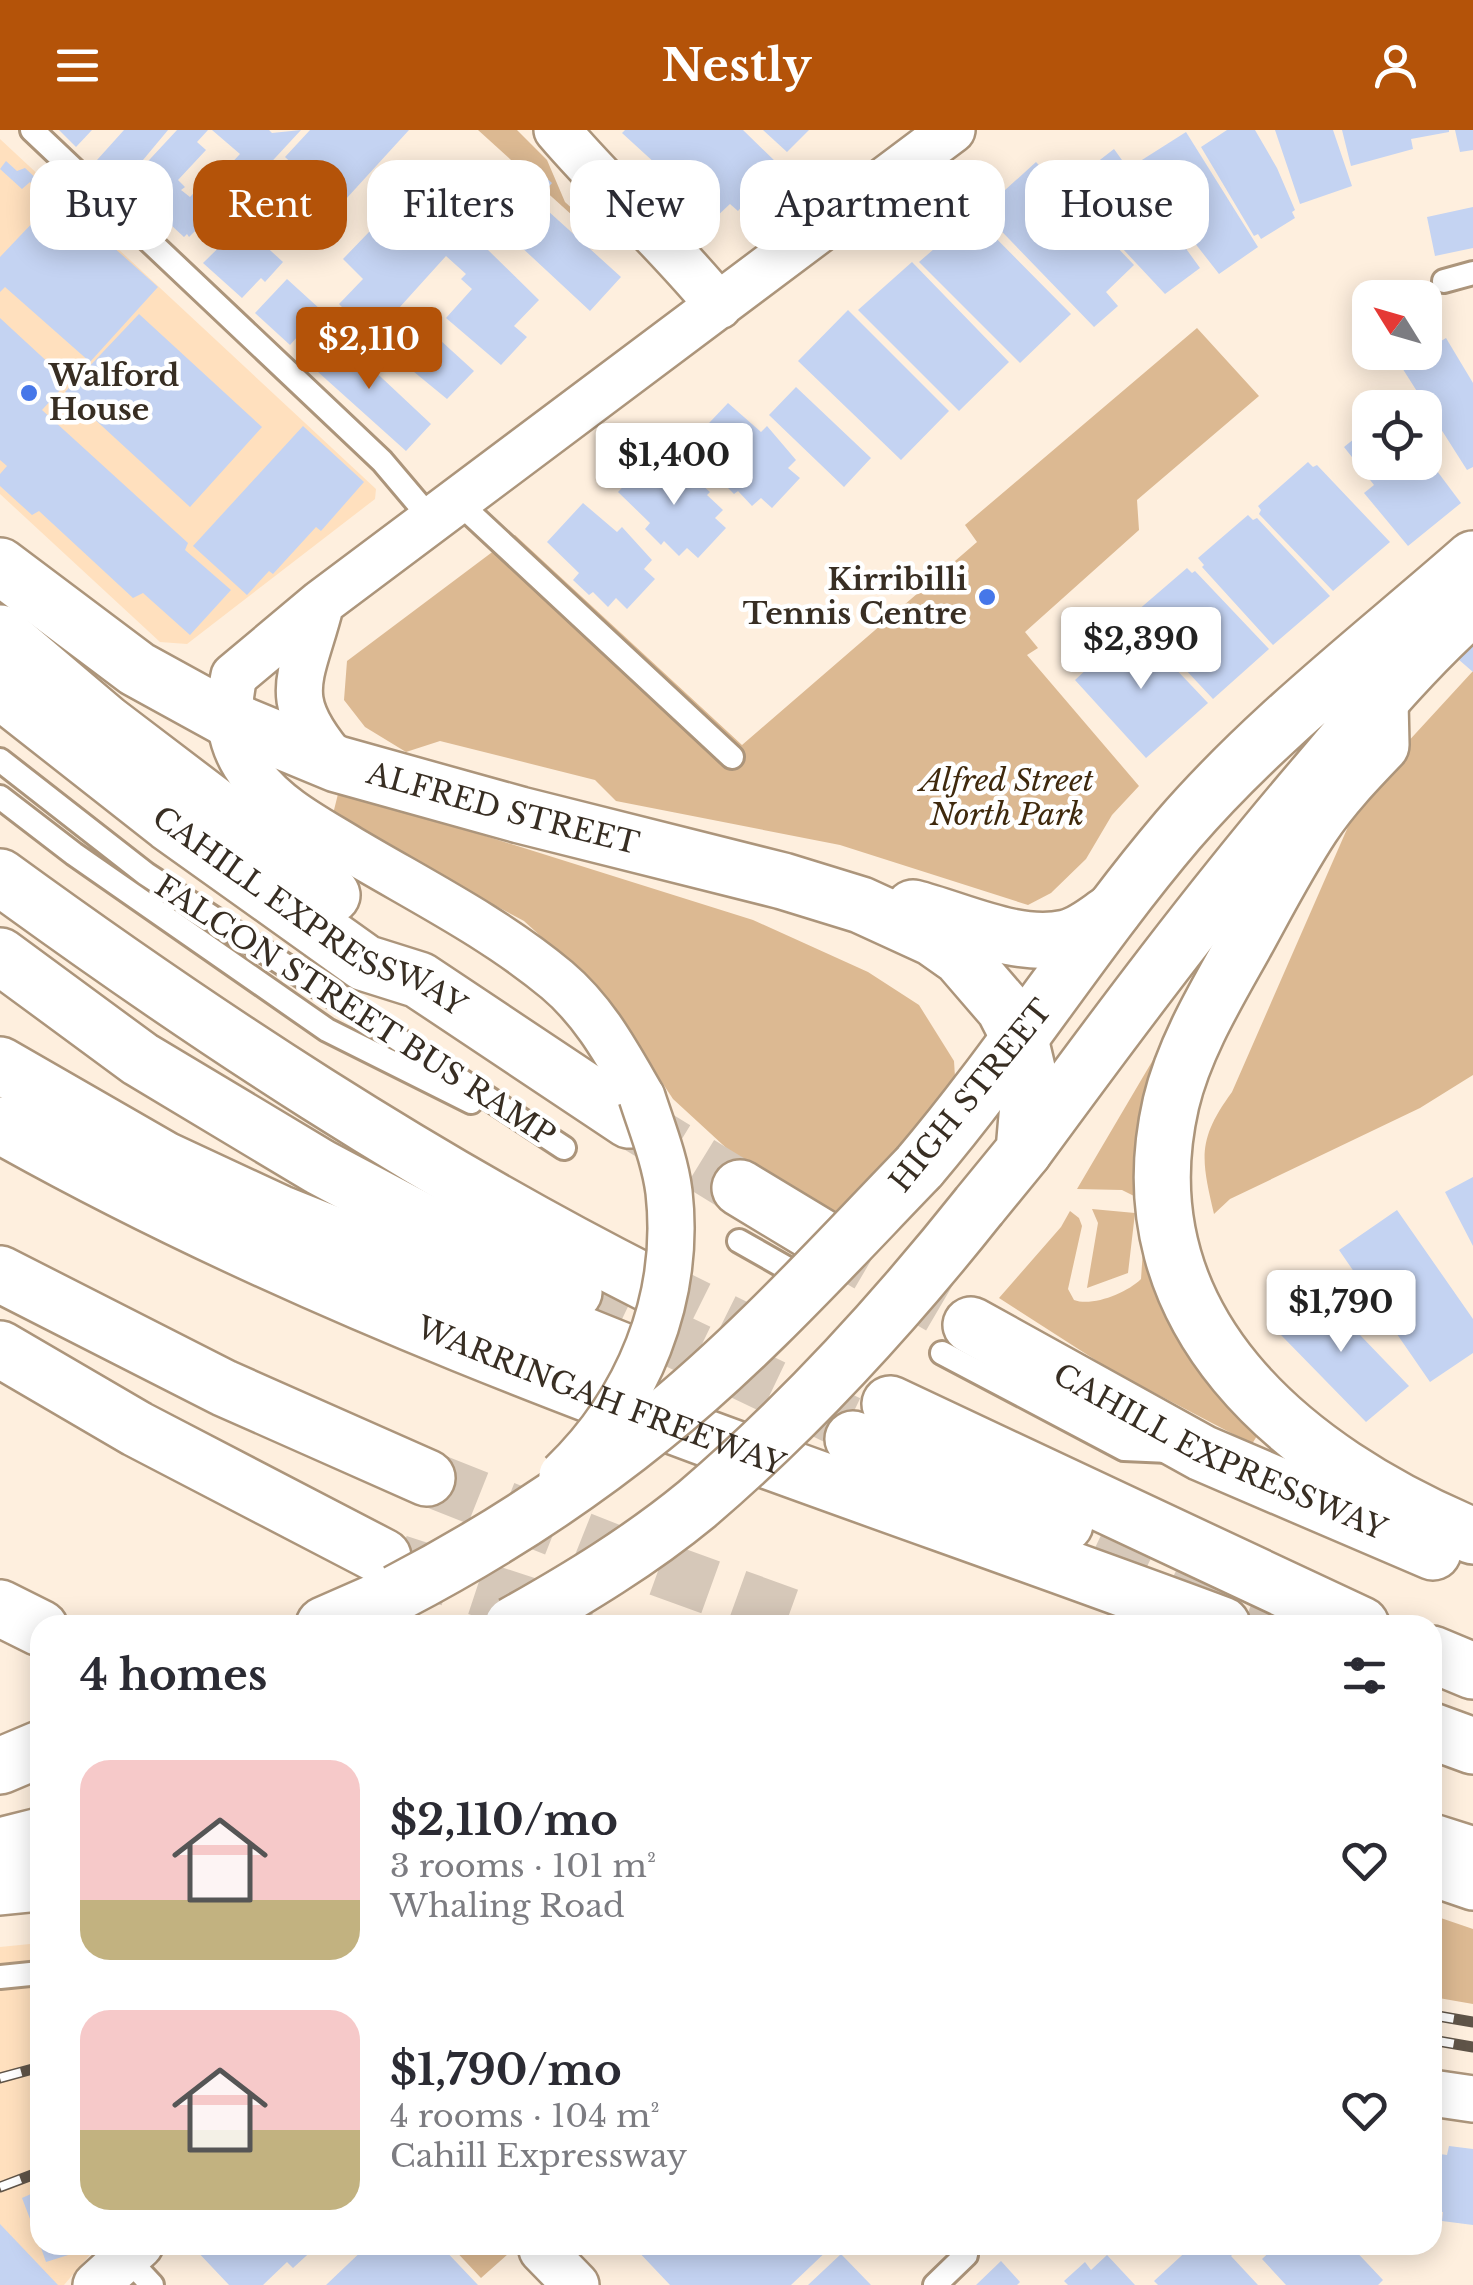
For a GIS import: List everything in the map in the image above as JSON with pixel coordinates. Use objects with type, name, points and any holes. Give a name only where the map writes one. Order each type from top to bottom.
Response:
[{"type":"main road","name":"HIGH STREET","points":[[340,1615],[400,1577],[560,1496],[652,1428],[775,1316],[961,1118],[1113,910],[1226,777],[1473,559]]},
{"type":"main road","name":"ALFRED STREET","points":[[0,566],[137,669],[228,720],[337,764],[784,881],[860,905]]},
{"type":"main road","points":[[531,1615],[592,1580],[695,1505],[865,1342],[1024,1151],[1246,859],[1380,701],[1473,606]]},
{"type":"main road","points":[[0,633],[106,722],[391,940],[419,980]]},
{"type":"main road","name":"CAHILL EXPRESSWAY","points":[[0,690],[153,811],[365,963],[419,980],[635,1109]]},
{"type":"main road","points":[[1380,701],[1381,745],[1314,824],[1230,970],[1180,1071],[1166,1136],[1168,1236],[1202,1325],[1224,1360],[1282,1423],[1314,1450],[1357,1476],[1473,1536]]},
{"type":"main road","points":[[0,877],[100,950],[390,1137],[558,1238],[650,1284]]},
{"type":"main road","points":[[860,905],[894,903],[990,931],[1044,941],[1080,933],[1113,910]]},
{"type":"main road","points":[[860,905],[917,930],[960,957],[990,990],[1020,1039],[1030,1081],[1024,1151]]},
{"type":"main road","points":[[0,956],[140,1059],[320,1168],[448,1236],[574,1292]]},
{"type":"main road","points":[[0,1065],[165,1160],[279,1213],[630,1354]]},
{"type":"main road","name":"WARRINGAH FREEWAY","points":[[0,1125],[220,1240],[373,1308],[628,1408],[1195,1615]]},
{"type":"main road","name":"WARRINGAH FREEWAY","points":[[0,1154],[92,1204],[281,1296],[593,1423]]},
{"type":"main road","points":[[740,1188],[806,1253]]},
{"type":"main road","points":[[0,1274],[224,1388],[426,1478]]},
{"type":"main road","name":"CAHILL EXPRESSWAY","points":[[956,1339],[1202,1453],[1473,1568]]},
{"type":"main road","points":[[0,1349],[400,1577]]},
{"type":"main road","points":[[872,1421],[1338,1615]]},
{"type":"main road","name":"WARRINGAH FREEWAY","points":[[793,1498],[1122,1615]]},
{"type":"main road","points":[[0,1608],[30,1623]]},
{"type":"main road","points":[[1442,1658],[1473,1671]]},
{"type":"main road","points":[[1442,1708],[1473,1719]]},
{"type":"main road","points":[[1442,1735],[1473,1746]]},
{"type":"main road","points":[[0,1766],[30,1752]]},
{"type":"main road","points":[[1442,1769],[1473,1776]]},
{"type":"main road","points":[[0,1846],[30,1838]]},
{"type":"main road","points":[[1442,1845],[1473,1855]]},
{"type":"main road","points":[[0,1888],[30,1884]]},
{"type":"street","points":[[557,130],[690,270],[719,306]]},
{"type":"street","points":[[635,1109],[607,1035],[556,980],[483,929],[298,817],[251,775],[232,738],[228,720],[234,676],[322,603],[952,130]]},
{"type":"street","points":[[322,603],[301,671],[298,696],[313,736],[337,764]]},
{"type":"street","name":"HIGH STREET","points":[[400,1577],[504,1526],[543,1494],[603,1431],[636,1376],[659,1312],[670,1262],[663,1163],[635,1109]]},
{"type":"street","points":[[1442,1876],[1473,1887]]},
{"type":"street","points":[[1442,2094],[1473,2099]]},
{"type":"street","points":[[547,2255],[576,2285]]},
{"type":"lane","points":[[32,130],[382,461],[732,757]]},
{"type":"lane","points":[[1444,281],[1473,274]]},
{"type":"lane","name":"FALCON STREET BUS RAMP","points":[[0,760],[146,874],[564,1148],[327,1030],[74,854],[0,797]]},
{"type":"lane","points":[[739,1242],[806,1253]]},
{"type":"lane","points":[[0,1977],[30,1974]]},
{"type":"lane","points":[[935,2285],[965,2255]]},
{"type":"shaded area","points":[[0,139],[30,167],[30,250],[119,250],[376,489],[375,499],[187,644],[160,642],[0,494]]},
{"type":"shaded area","points":[[30,1944],[30,2255],[90,2255],[64,2285],[0,2285],[0,1947]]},
{"type":"green space","points":[[478,130],[517,130],[547,160],[511,160]]},
{"type":"green space","points":[[550,167],[570,207],[570,213],[550,195]]},
{"type":"green space","name":"Alfred Street North Park","points":[[1197,328],[1259,396],[1137,500],[1139,530],[1025,632],[1038,648],[1027,655],[1139,786],[1112,815],[1086,859],[1051,893],[1028,905],[840,845],[616,801],[595,780],[440,741],[406,752],[365,727],[344,700],[347,661],[515,535],[742,745],[977,542],[965,525]]},
{"type":"green space","points":[[1473,671],[1473,1075],[1420,1108],[1230,1199],[1214,1214],[1206,1178],[1207,1137],[1232,1092],[1354,813],[1393,758]]},
{"type":"green space","points":[[339,790],[753,920],[868,972],[919,1005],[954,1061],[956,1093],[838,1219],[735,1156],[673,1099],[602,992],[524,921],[332,818]]},
{"type":"green space","points":[[1160,1048],[1161,1119],[1139,1120],[1136,1197],[1122,1190],[1077,1189]]},
{"type":"green space","points":[[1092,1209],[1135,1213],[1128,1273],[1087,1288],[1098,1223]]},
{"type":"green space","points":[[1070,1211],[1082,1226],[1068,1289],[1074,1300],[1081,1302],[1109,1297],[1141,1279],[1145,1220],[1260,1431],[1252,1444],[1111,1370],[999,1298],[1061,1227]]},
{"type":"green space","points":[[1442,1918],[1473,1929],[1473,2004],[1442,1999]]},
{"type":"green space","points":[[459,2255],[507,2255],[481,2278]]},
{"type":"building","points":[[59,130],[92,130],[76,147]]},
{"type":"building","points":[[124,130],[168,130],[143,160],[97,160]]},
{"type":"building","points":[[177,130],[208,130],[197,142],[206,150],[178,180],[185,187],[181,190],[190,197],[193,194],[193,233],[189,237],[173,227],[173,160],[149,160]]},
{"type":"building","points":[[212,130],[272,133],[301,130],[273,160],[234,160],[240,154]]},
{"type":"building","points":[[310,130],[409,130],[382,160],[367,160],[367,176],[347,198],[347,160],[285,157]]},
{"type":"building","points":[[743,130],[774,160],[740,160],[740,209],[730,204],[720,213],[720,160],[652,160],[622,133]]},
{"type":"building","points":[[763,130],[809,130],[787,152]]},
{"type":"building","points":[[1227,130],[1255,130],[1277,168],[1295,218],[1261,239],[1258,234],[1254,236],[1201,147]]},
{"type":"building","points":[[1275,130],[1333,130],[1352,186],[1300,204]]},
{"type":"building","points":[[1342,130],[1449,132],[1411,139],[1413,149],[1351,166]]},
{"type":"building","points":[[1455,130],[1473,130],[1473,150],[1460,152]]},
{"type":"building","points":[[1186,132],[1204,160],[1142,160]]},
{"type":"building","points":[[1114,149],[1122,160],[1100,160]]},
{"type":"building","points":[[6,161],[17,171],[25,168],[30,173],[30,182],[22,189],[0,169]]},
{"type":"building","points":[[1209,169],[1258,247],[1219,274],[1200,250],[1209,250]]},
{"type":"building","points":[[1025,172],[1025,250],[1120,250],[1134,265],[1106,292],[1118,306],[1094,327],[1005,235],[1005,190]]},
{"type":"building","points":[[1473,207],[1473,248],[1435,256],[1427,217]]},
{"type":"building","points":[[550,213],[570,231],[570,250],[591,250],[621,277],[590,311],[524,250],[550,250]]},
{"type":"building","points":[[30,225],[30,250],[116,250],[158,287],[90,362],[5,287],[0,292],[0,257]]},
{"type":"building","points":[[367,234],[367,250],[488,250],[539,300],[514,326],[527,337],[501,365],[446,318],[472,289],[461,279],[466,274],[446,256],[399,308],[403,312],[406,309],[474,371],[447,399],[389,355],[339,304],[363,279],[343,259]]},
{"type":"building","points":[[1005,247],[1071,314],[1020,363],[919,262],[933,250]]},
{"type":"building","points":[[216,250],[270,250],[283,262],[265,282],[261,278],[242,298],[203,263]]},
{"type":"building","points":[[1124,250],[1187,250],[1200,268],[1165,294]]},
{"type":"building","points":[[912,262],[1009,362],[959,411],[858,310]]},
{"type":"building","points":[[287,279],[321,310],[290,345],[255,313]]},
{"type":"building","points":[[848,310],[949,411],[901,460],[798,361]]},
{"type":"building","points":[[139,314],[262,427],[190,507],[65,392]]},
{"type":"building","points":[[0,318],[53,367],[57,362],[73,376],[42,410],[188,543],[185,550],[231,590],[190,635],[143,593],[133,598],[39,511],[32,515],[0,486],[0,474],[7,466],[0,460]]},
{"type":"building","points":[[335,334],[431,424],[406,451],[308,363]]},
{"type":"building","points":[[1446,338],[1473,383],[1473,467],[1467,470],[1442,431],[1442,390],[1416,390],[1403,370],[1442,370],[1442,340]]},
{"type":"building","points":[[796,387],[871,458],[844,487],[769,415]]},
{"type":"building","points":[[728,403],[761,432],[767,426],[796,460],[788,468],[800,478],[772,508],[761,498],[752,506],[738,491],[734,494],[718,478],[724,473],[692,441]]},
{"type":"building","points":[[303,426],[364,482],[321,531],[316,527],[273,574],[269,571],[247,595],[193,546]]},
{"type":"building","points":[[1352,441],[1352,457],[1344,447]]},
{"type":"building","points":[[655,453],[688,483],[693,477],[723,510],[715,518],[726,528],[698,558],[687,548],[679,556],[664,541],[661,545],[645,529],[650,523],[618,492]]},
{"type":"building","points":[[1308,462],[1313,467],[1317,465],[1390,542],[1333,591],[1259,514],[1258,506]]},
{"type":"building","points":[[1442,478],[1461,503],[1408,546],[1364,493],[1374,485],[1370,480]]},
{"type":"building","points":[[583,503],[617,532],[622,527],[652,560],[644,569],[655,579],[627,609],[616,598],[608,607],[593,592],[589,595],[573,580],[579,573],[547,542]]},
{"type":"building","points":[[1248,515],[1253,520],[1257,518],[1330,596],[1273,645],[1198,558]]},
{"type":"building","points":[[1187,568],[1195,571],[1269,649],[1213,699],[1140,621],[1144,618],[1137,611]]},
{"type":"building","points":[[1134,625],[1208,703],[1146,758],[1075,680]]},
{"type":"building","points":[[1473,643],[1473,672],[1458,659]]},
{"type":"building","points":[[1473,1177],[1473,1246],[1445,1192]]},
{"type":"building","points":[[1397,1210],[1473,1319],[1473,1353],[1430,1382],[1339,1250]]},
{"type":"building","points":[[1312,1285],[1409,1386],[1366,1422],[1281,1335],[1290,1326],[1281,1316]]},
{"type":"building","points":[[1449,2146],[1473,2149],[1473,2225],[1442,2221],[1442,2154],[1447,2155]]},
{"type":"building","points":[[30,2194],[30,2219],[22,2198]]},
{"type":"building","points":[[0,2224],[58,2285],[0,2285]]},
{"type":"building","points":[[44,2255],[68,2255],[46,2262]]},
{"type":"building","points":[[201,2255],[307,2255],[293,2268],[287,2262],[263,2285],[229,2285]]},
{"type":"building","points":[[358,2255],[450,2255],[478,2285],[326,2285]]},
{"type":"building","points":[[642,2255],[822,2255],[791,2285],[670,2285]]},
{"type":"building","points":[[842,2255],[871,2285],[808,2285]]},
{"type":"building","points":[[1107,2255],[1135,2285],[1068,2285],[1064,2281],[1085,2262],[1091,2270]]},
{"type":"building","points":[[1182,2255],[1232,2255],[1258,2285],[1158,2285],[1154,2281]]},
{"type":"building","points":[[1266,2255],[1359,2255],[1383,2280],[1378,2285],[1286,2285],[1262,2259]]},
{"type":"building","points":[[1001,2261],[1020,2282],[1017,2285],[976,2285]]},
{"type":"tunnel","points":[[629,1120],[740,1188]]},
{"type":"tunnel","points":[[821,1237],[971,1325]]},
{"type":"tunnel","points":[[649,1284],[768,1343]]},
{"type":"tunnel","points":[[574,1292],[905,1450]]},
{"type":"tunnel","points":[[427,1478],[621,1555],[787,1615]]},
{"type":"tunnel","points":[[1023,1506],[1258,1615]]},
{"type":"tunnel","points":[[398,1562],[559,1615]]},
{"type":"railway","points":[[1442,2017],[1473,2022]]},
{"type":"railway","points":[[1442,2042],[1473,2047]]},
{"type":"railway","points":[[0,2078],[30,2070]]},
{"type":"railway","points":[[0,2187],[30,2176]]},
{"type":"place","name":"Walford House","points":[[29,393]]},
{"type":"place","name":"Kirribilli Tennis Centre","points":[[987,597]]}]
